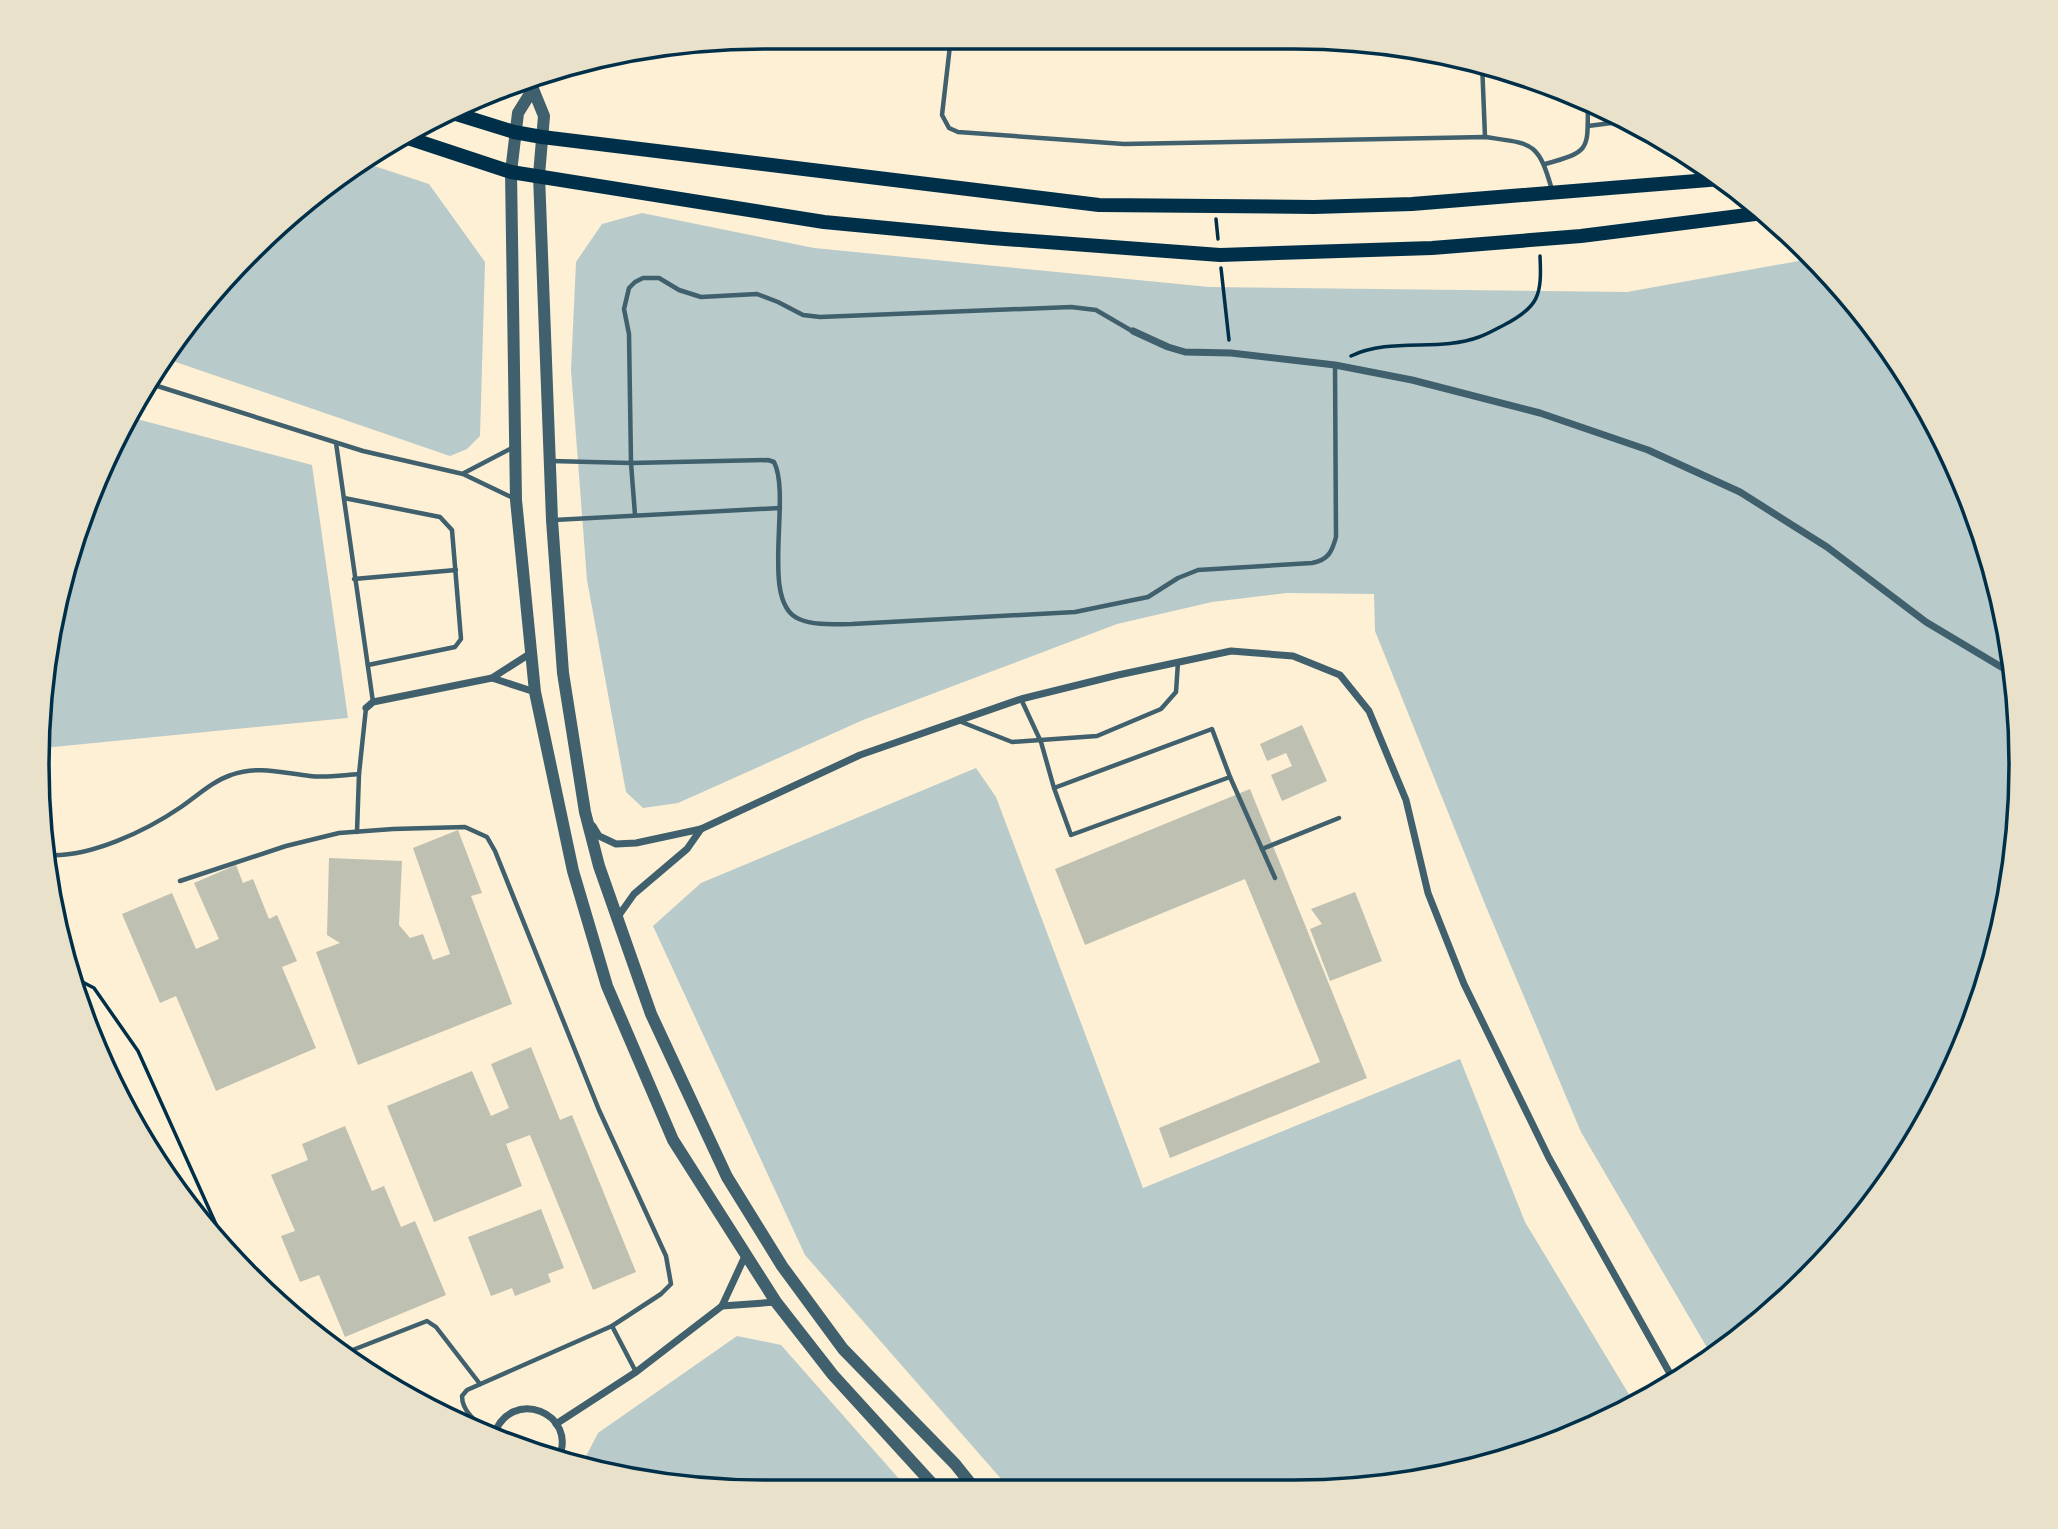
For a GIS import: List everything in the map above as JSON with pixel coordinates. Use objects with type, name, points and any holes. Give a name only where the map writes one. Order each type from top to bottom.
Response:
[{"type":"main road","points":[[463,116],[514,132],[542,137],[1099,205],[1342,206],[1553,194],[1706,180]]},
{"type":"main road","points":[[415,140],[511,172],[824,222],[1220,255],[1432,248],[1539,240],[1750,215]]},
{"type":"street","points":[[534,87],[544,116],[539,175],[552,520],[563,673],[586,812],[599,866],[651,1014],[727,1177],[782,1266],[844,1349],[968,1480]]},
{"type":"street","points":[[531,89],[518,113],[511,172],[516,499],[535,692],[572,870],[607,986],[673,1140],[776,1302],[833,1375],[929,1480]]},
{"type":"street","points":[[1133,331],[1185,352],[1335,365],[1412,380],[1540,413],[1648,450],[1740,492],[1827,547],[1926,622],[2002,668]]},
{"type":"street","points":[[586,812],[598,836],[616,844],[636,843],[701,829],[860,755],[1021,699],[1231,651],[1293,656],[1340,675],[1369,711],[1406,800],[1428,893],[1464,984],[1549,1158],[1670,1372]]},
{"type":"street","points":[[366,708],[373,702],[492,678],[531,653]]},
{"type":"street","points":[[492,678],[535,692]]},
{"type":"street","points":[[617,918],[634,894],[687,849],[701,829]]},
{"type":"street","points":[[556,1424],[636,1372],[722,1306],[746,1254]]},
{"type":"street","points":[[722,1306],[776,1302]]},
{"type":"street","points":[[497,1428],[506,1416],[516,1410],[538,1410],[548,1415],[556,1424],[562,1444],[560,1450]]},
{"type":"lane","points":[[950,49],[943,115],[949,128],[958,132],[1124,144],[1485,136],[1524,143],[1537,151],[1545,164],[1553,194]]},
{"type":"lane","points":[[1482,74],[1485,136]]},
{"type":"lane","points":[[1545,164],[1581,151],[1586,144],[1588,113]]},
{"type":"lane","points":[[1588,126],[1610,123]]},
{"type":"lane","points":[[635,516],[631,463],[629,334],[624,309],[629,288],[643,278],[659,278],[690,295],[711,298],[757,294],[803,315],[820,317],[1083,307],[1096,310],[1133,331]]},
{"type":"lane","points":[[550,461],[774,462],[777,468],[780,508],[781,602],[790,615],[812,623],[896,623],[1075,612],[1148,597],[1178,578],[1198,570],[1322,561],[1329,556],[1336,537],[1335,365]]},
{"type":"lane","points":[[158,386],[336,443],[463,474],[516,499]]},
{"type":"lane","points":[[336,443],[373,702]]},
{"type":"lane","points":[[463,474],[514,446]]},
{"type":"lane","points":[[344,498],[440,517],[452,530],[461,639],[459,644],[368,665]]},
{"type":"lane","points":[[552,520],[780,508]]},
{"type":"lane","points":[[354,579],[456,570]]},
{"type":"lane","points":[[958,721],[1012,742],[1097,736],[1161,709],[1176,692],[1178,662]]},
{"type":"lane","points":[[1021,699],[1041,742],[1071,835],[1230,777]]},
{"type":"lane","points":[[357,832],[359,774],[366,708]]},
{"type":"lane","points":[[1054,788],[1212,729],[1230,777],[1275,878]]},
{"type":"lane","points":[[55,855],[66,856],[102,846],[149,826],[230,775],[255,769],[282,770],[313,777],[359,774]]},
{"type":"lane","points":[[1262,849],[1339,818]]},
{"type":"lane","points":[[180,881],[286,846],[339,833],[465,827],[487,837],[495,851],[599,1110],[666,1256],[671,1284],[661,1294],[612,1326],[467,1390],[461,1396],[462,1402],[472,1417]]},
{"type":"lane","points":[[354,1350],[427,1321],[436,1327],[480,1384]]},
{"type":"lane","points":[[612,1326],[636,1372]]},
{"type":"path","points":[[1214,207],[1220,255]]},
{"type":"path","points":[[1335,365],[1355,354],[1380,348],[1478,338],[1521,317],[1535,302],[1541,269],[1539,240]]},
{"type":"path","points":[[1222,284],[1231,354]]},
{"type":"path","points":[[83,982],[94,988],[138,1052],[214,1221]]},
{"type":"shaded area","points":[[374,166],[429,184],[485,262],[480,436],[467,449],[450,456],[174,361],[197,329],[259,259],[329,197]]},
{"type":"shaded area","points":[[642,213],[814,248],[1209,287],[1627,292],[1801,261],[1861,329],[1888,367],[1913,407],[1955,491],[1985,579],[2003,671],[2007,718],[2009,764],[2003,858],[1985,950],[1955,1038],[1935,1081],[1913,1122],[1861,1200],[1799,1270],[1765,1302],[1707,1348],[1581,1132],[1487,909],[1375,631],[1374,594],[1287,593],[1212,602],[1117,624],[863,720],[678,803],[643,808],[626,792],[587,580],[571,370],[576,262],[602,224]]},
{"type":"shaded area","points":[[138,419],[312,465],[348,718],[50,747],[55,671],[73,579],[103,491]]},
{"type":"shaded area","points":[[976,768],[996,797],[1143,1188],[1460,1059],[1525,1222],[1630,1395],[1567,1426],[1523,1442],[1479,1456],[1387,1474],[1294,1480],[1002,1480],[805,1255],[653,926],[701,883]]},
{"type":"shaded area","points":[[737,1336],[781,1345],[900,1480],[764,1480],[671,1474],[585,1457],[598,1433]]},
{"type":"building","points":[[1302,725],[1327,781],[1282,801],[1271,775],[1292,766],[1286,753],[1267,761],[1260,744]]},
{"type":"building","points":[[1250,789],[1367,1078],[1170,1158],[1159,1128],[1320,1062],[1245,879],[1085,945],[1055,869]]},
{"type":"building","points":[[458,830],[482,893],[471,896],[512,1004],[358,1065],[316,952],[340,943],[327,935],[329,858],[402,861],[399,925],[410,938],[423,934],[433,960],[450,954],[413,848]]},
{"type":"building","points":[[236,865],[243,883],[253,879],[269,919],[277,915],[297,961],[282,967],[316,1048],[216,1091],[176,996],[160,1003],[122,914],[172,893],[196,949],[219,939],[194,883]]},
{"type":"building","points":[[1355,892],[1382,961],[1330,981],[1310,929],[1322,924],[1311,909]]},
{"type":"building","points":[[531,1047],[560,1120],[572,1115],[636,1272],[593,1290],[530,1135],[506,1144],[522,1186],[434,1222],[387,1106],[472,1071],[491,1116],[509,1108],[491,1064]]},
{"type":"building","points":[[345,1126],[372,1191],[384,1186],[401,1227],[415,1221],[446,1295],[345,1337],[319,1275],[300,1282],[281,1236],[295,1231],[271,1175],[308,1160],[302,1144]]},
{"type":"building","points":[[541,1209],[564,1268],[548,1274],[551,1282],[515,1296],[512,1288],[491,1296],[468,1237]]}]
